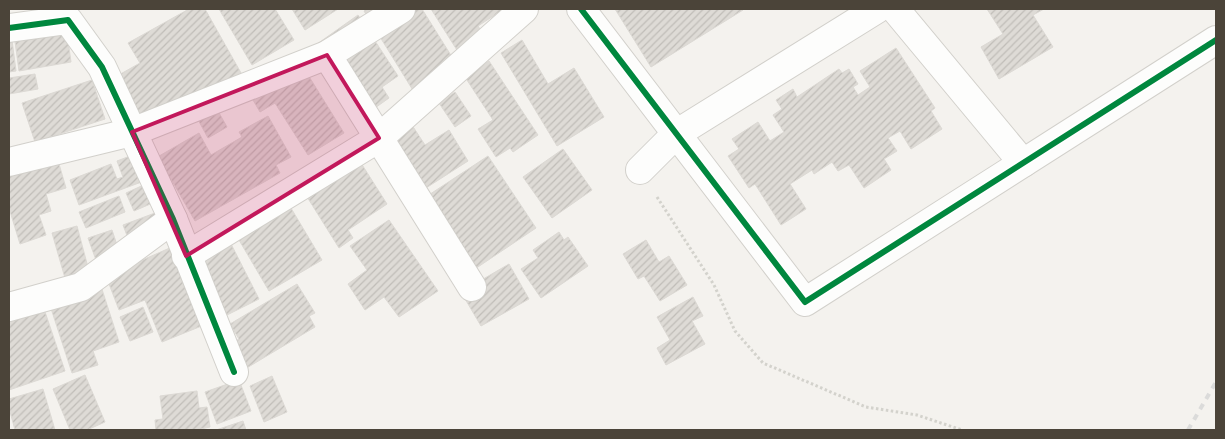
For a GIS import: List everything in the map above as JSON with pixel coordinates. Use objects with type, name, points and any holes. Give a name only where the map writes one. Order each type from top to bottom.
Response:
[{"type":"street","points":[[9,162],[132,132],[327,54],[401,9]]},
{"type":"street","points":[[186,256],[379,138],[524,9]]},
{"type":"street","points":[[581,9],[805,302],[1216,40]]},
{"type":"street","points":[[640,170],[676,134],[877,9]]},
{"type":"street","points":[[895,9],[1023,163]]},
{"type":"street","points":[[9,28],[68,20],[102,67],[173,219],[186,256],[234,372]]},
{"type":"street","points":[[327,54],[472,287]]},
{"type":"street","points":[[9,307],[82,287],[173,219]]},
{"type":"path","points":[[640,170],[714,285],[735,331],[763,363],[866,407],[916,415],[962,430]]},
{"type":"highlighted area","points":[[327,55],[379,138],[186,256],[132,132]]},
{"type":"building","points":[[189,9],[205,9],[245,80],[150,133],[117,76],[140,63],[128,43]]},
{"type":"building","points":[[219,9],[275,9],[294,40],[252,65]]},
{"type":"building","points":[[292,9],[338,9],[305,30]]},
{"type":"building","points":[[367,9],[422,9],[457,65],[414,92],[364,11]]},
{"type":"building","points":[[431,9],[504,9],[478,26],[488,42],[462,58]]},
{"type":"building","points":[[615,9],[742,9],[743,10],[651,67]]},
{"type":"building","points":[[987,9],[1044,9],[1033,15],[1053,47],[999,79],[981,47],[1003,34]]},
{"type":"building","points":[[358,15],[398,76],[382,87],[389,98],[358,120],[310,49]]},
{"type":"building","points":[[66,26],[71,62],[19,71],[14,34]]},
{"type":"building","points":[[9,40],[12,40],[16,71],[9,72]]},
{"type":"building","points":[[522,40],[548,84],[574,68],[604,117],[557,146],[501,53]]},
{"type":"building","points":[[896,48],[935,108],[931,111],[942,129],[911,149],[900,131],[888,138],[897,151],[884,159],[891,170],[864,188],[849,165],[838,171],[832,162],[814,174],[812,170],[790,184],[806,209],[781,225],[755,184],[749,188],[728,156],[739,149],[732,139],[758,122],[770,141],[784,132],[773,115],[782,109],[776,100],[793,89],[797,97],[839,69],[842,73],[849,69],[858,84],[853,87],[858,95],[870,87],[860,71]]},
{"type":"building","points":[[489,61],[538,135],[513,152],[510,148],[496,157],[478,129],[493,120],[465,77]]},
{"type":"building","points":[[300,62],[344,133],[308,155],[275,103],[260,112],[246,88]]},
{"type":"building","points":[[35,74],[38,89],[9,94],[9,78]]},
{"type":"building","points":[[92,80],[105,119],[35,142],[22,103]]},
{"type":"building","points":[[455,92],[471,116],[455,127],[439,103]]},
{"type":"building","points":[[214,104],[227,127],[208,138],[196,116]]},
{"type":"building","points":[[268,116],[291,157],[276,165],[280,173],[195,221],[171,179],[167,182],[154,159],[199,133],[211,155],[242,137],[239,132]]},
{"type":"building","points":[[408,119],[425,145],[449,130],[468,161],[426,188],[369,144]]},
{"type":"building","points":[[347,141],[387,204],[348,230],[353,238],[339,248],[294,176]]},
{"type":"building","points":[[122,143],[59,164],[66,188],[46,194],[51,211],[39,215],[46,235],[20,244],[9,208],[9,164]]},
{"type":"building","points":[[563,149],[592,190],[552,218],[523,177]]},
{"type":"building","points":[[138,153],[147,180],[79,205],[70,180],[111,164],[117,179],[123,177],[117,161]]},
{"type":"building","points":[[488,156],[536,228],[457,281],[409,208]]},
{"type":"building","points":[[148,183],[155,202],[134,211],[126,193]]},
{"type":"building","points":[[279,188],[322,260],[269,291],[239,240]]},
{"type":"building","points":[[119,196],[125,212],[86,228],[79,212]]},
{"type":"building","points":[[155,213],[166,240],[134,254],[123,225]]},
{"type":"building","points":[[389,220],[438,291],[399,317],[384,297],[365,310],[348,284],[367,270],[350,246]]},
{"type":"building","points":[[77,226],[89,271],[65,278],[52,233]]},
{"type":"building","points":[[112,230],[123,263],[100,271],[88,238]]},
{"type":"building","points":[[559,232],[564,240],[568,237],[588,266],[541,298],[521,269],[538,258],[533,250]]},
{"type":"building","points":[[226,234],[259,299],[223,317],[190,252]]},
{"type":"building","points":[[646,240],[659,262],[669,256],[687,285],[660,301],[644,276],[638,279],[623,254]]},
{"type":"building","points":[[172,247],[204,325],[162,342],[145,300],[119,310],[106,276]]},
{"type":"building","points":[[509,264],[529,299],[481,326],[461,292]]},
{"type":"building","points":[[98,277],[119,342],[93,351],[98,365],[72,373],[46,293]]},
{"type":"building","points":[[297,284],[315,313],[309,316],[315,327],[245,369],[231,344],[239,339],[230,324]]},
{"type":"building","points":[[693,297],[703,316],[692,321],[705,344],[666,365],[657,348],[670,340],[657,317]]},
{"type":"building","points":[[41,300],[65,371],[9,390],[9,311]]},
{"type":"building","points":[[143,307],[153,332],[130,341],[120,317]]},
{"type":"building","points":[[85,375],[105,422],[87,430],[70,430],[53,389]]},
{"type":"building","points":[[272,376],[287,412],[264,422],[250,386]]},
{"type":"building","points":[[239,380],[251,411],[217,424],[205,392]]},
{"type":"building","points":[[43,389],[55,430],[15,430],[9,408],[9,399]]},
{"type":"building","points":[[197,391],[199,408],[207,407],[210,427],[196,430],[156,430],[155,420],[163,419],[160,396]]},
{"type":"building","points":[[243,421],[246,430],[216,430]]},
{"type":"railway","points":[[1188,430],[1216,382]]},
{"type":"cycle path","points":[[581,9],[805,302],[1216,40]]},
{"type":"cycle path","points":[[9,28],[68,20],[102,67],[173,219],[234,372]]}]
